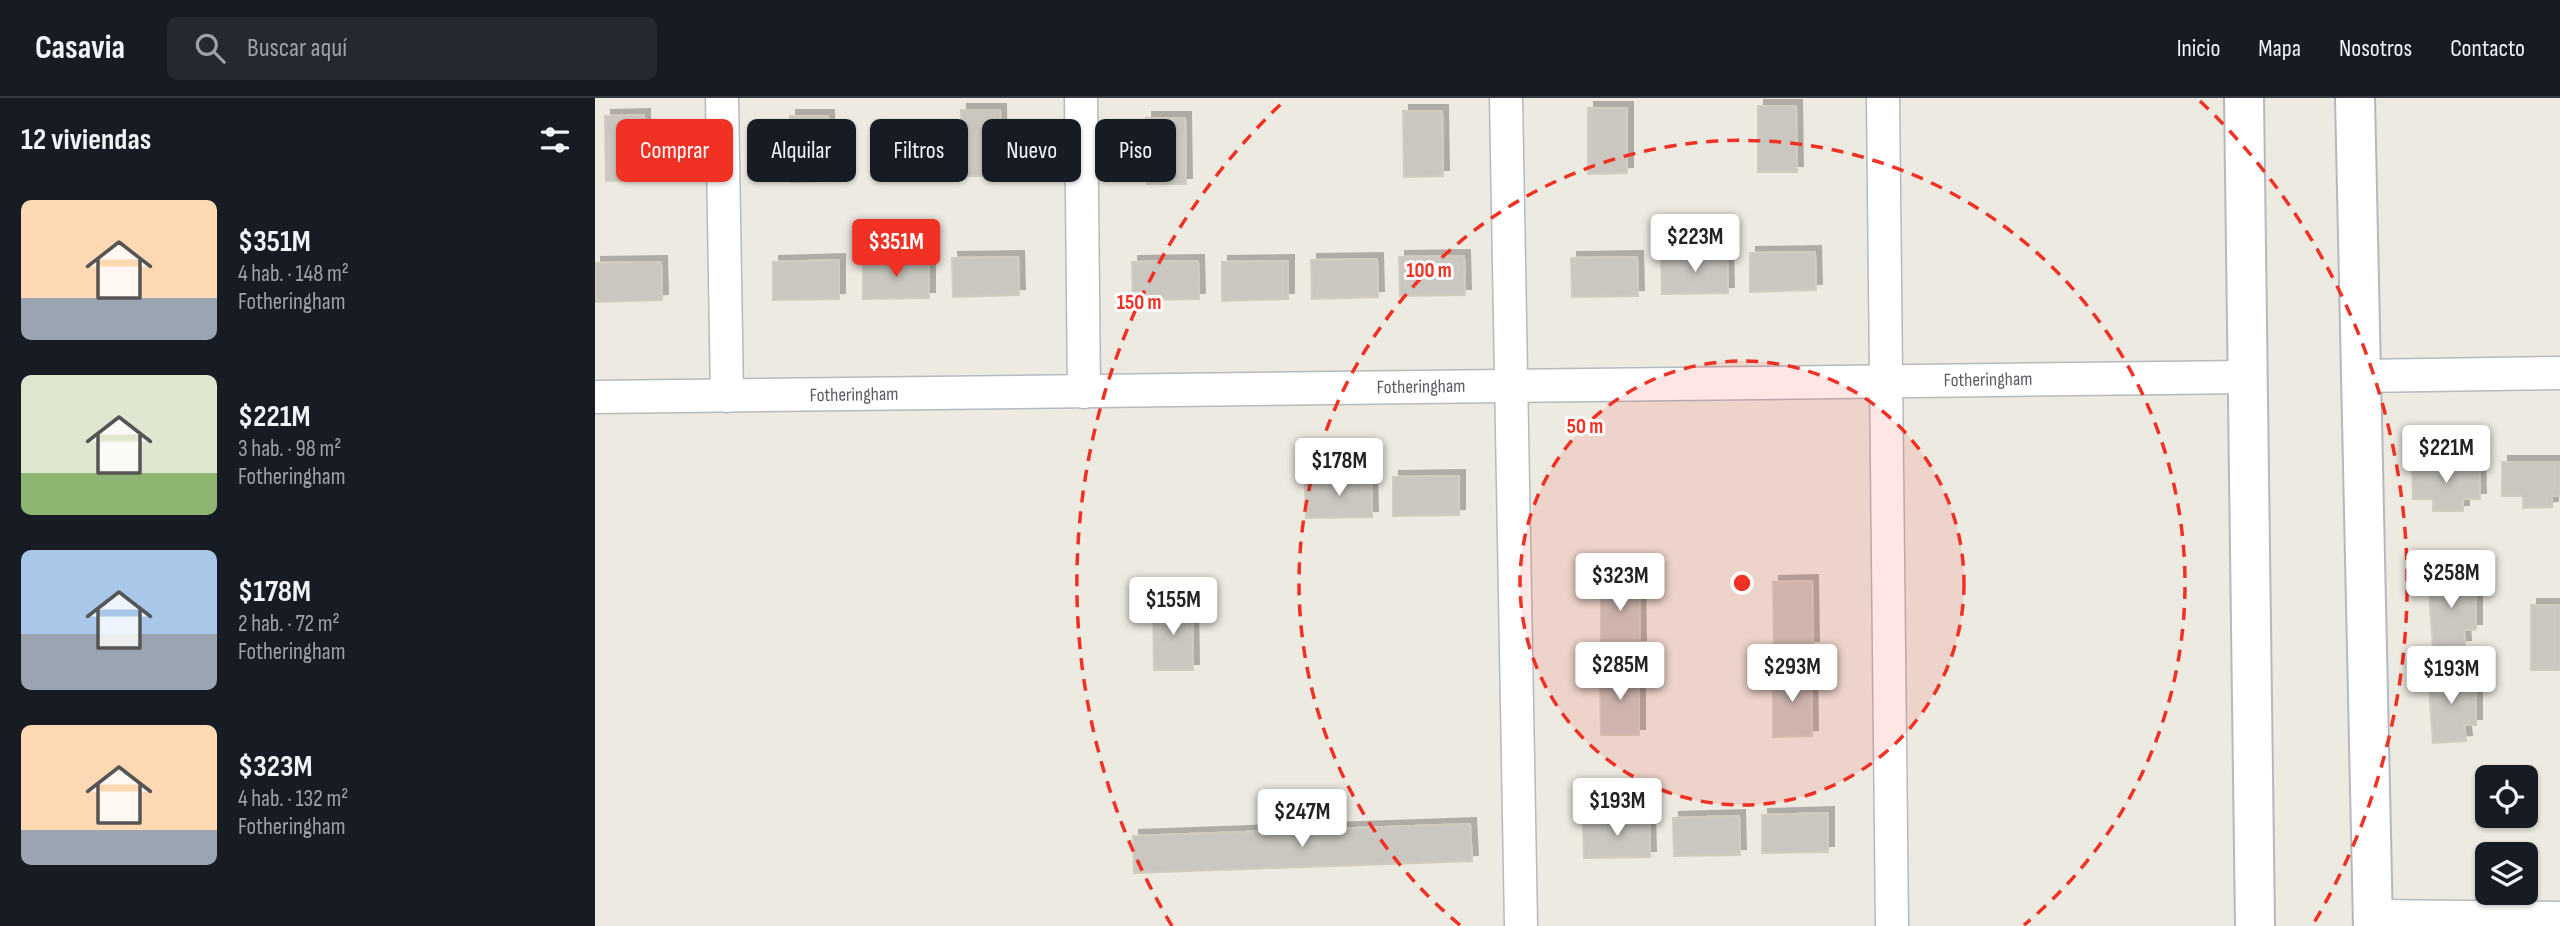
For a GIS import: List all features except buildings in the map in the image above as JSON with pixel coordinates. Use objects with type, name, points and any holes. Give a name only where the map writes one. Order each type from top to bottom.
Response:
[{"type":"main road","points":[[2244,98],[2255,926]]},
{"type":"main road","points":[[2355,98],[2373,921]]},
{"type":"street","points":[[722,98],[727,397]]},
{"type":"street","points":[[1081,98],[1084,392]]},
{"type":"street","points":[[1506,98],[1521,926]]},
{"type":"street","points":[[1883,98],[1892,926]]},
{"type":"street","points":[[2360,376],[2560,373]]},
{"type":"street","name":"Fotheringham","points":[[595,397],[2247,377]]},
{"type":"street","points":[[2373,921],[2560,918]]}]
